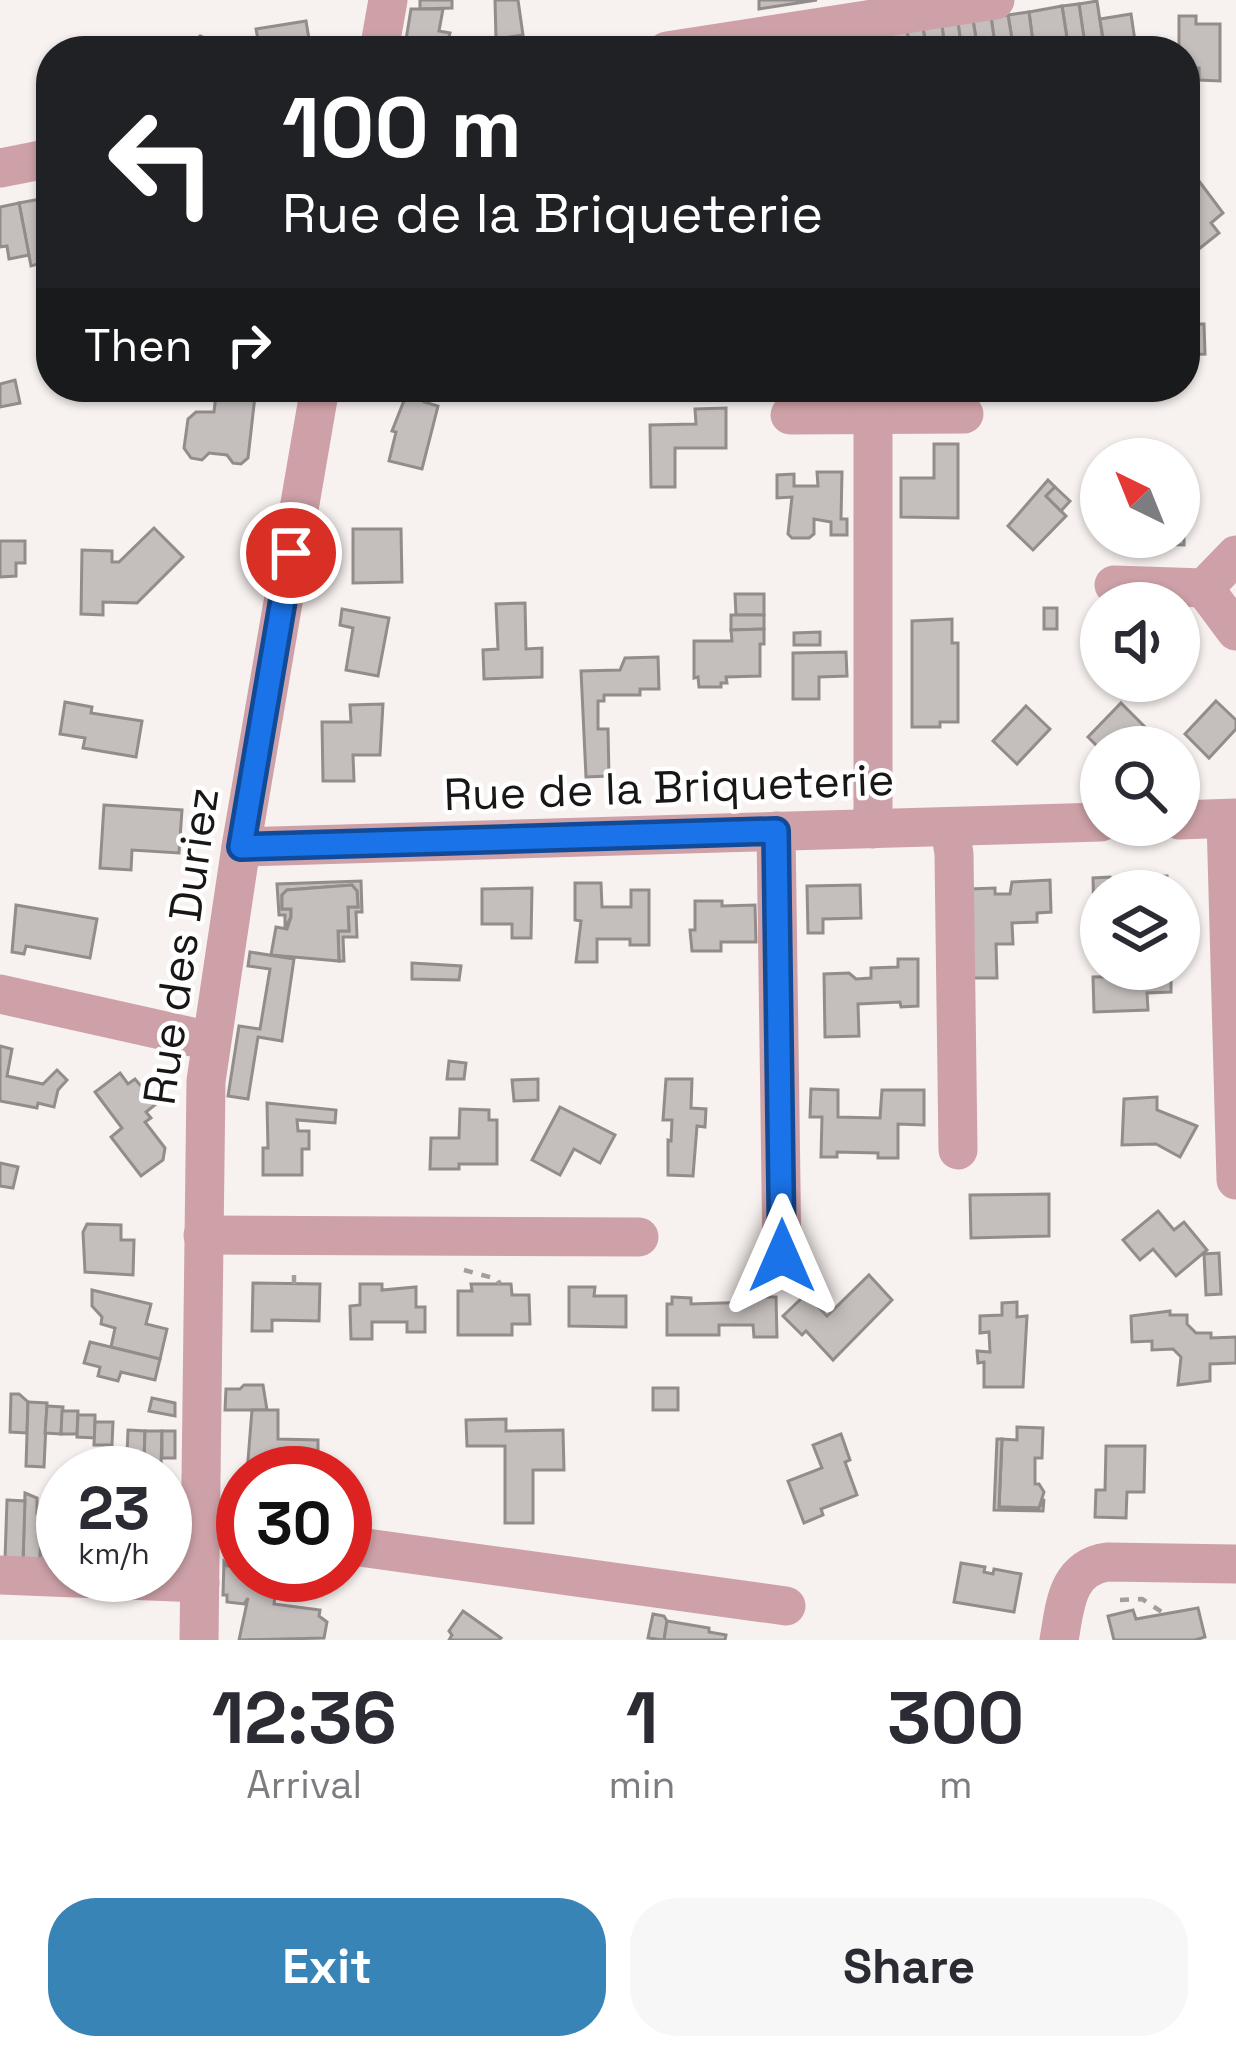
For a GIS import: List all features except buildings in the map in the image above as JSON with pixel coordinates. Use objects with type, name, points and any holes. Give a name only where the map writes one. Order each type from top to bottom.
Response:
[{"type":"street","points":[[382,36],[388,0]]},
{"type":"street","points":[[763,36],[995,0]]},
{"type":"street","points":[[0,168],[36,161]]},
{"type":"street","name":"Rue des Duriez","points":[[199,1640],[204,1104],[210,1041],[317,402]]},
{"type":"street","points":[[790,415],[964,414]]},
{"type":"street","points":[[873,415],[873,829]]},
{"type":"street","points":[[1200,588],[1236,555]]},
{"type":"street","points":[[1204,588],[1236,631]]},
{"type":"street","points":[[1200,820],[1231,819],[1236,1180]]},
{"type":"street","name":"Rue de la Briqueterie","points":[[241,847],[1080,823]]},
{"type":"street","points":[[950,826],[958,1150]]},
{"type":"street","points":[[776,831],[782,1256]]},
{"type":"street","points":[[0,994],[210,1041]]},
{"type":"street","points":[[203,1235],[638,1237]]},
{"type":"street","points":[[202,1524],[216,1526]]},
{"type":"street","points":[[372,1549],[786,1606]]},
{"type":"street","points":[[1059,1640],[1068,1592],[1089,1567],[1106,1562],[1236,1564]]},
{"type":"street","points":[[0,1576],[200,1583]]},
{"type":"path","points":[[464,1270],[500,1284]]},
{"type":"path","points":[[1120,1600],[1142,1599],[1162,1612]]},
{"type":"route","points":[[291,553],[241,847],[776,831],[782,1256]]}]
